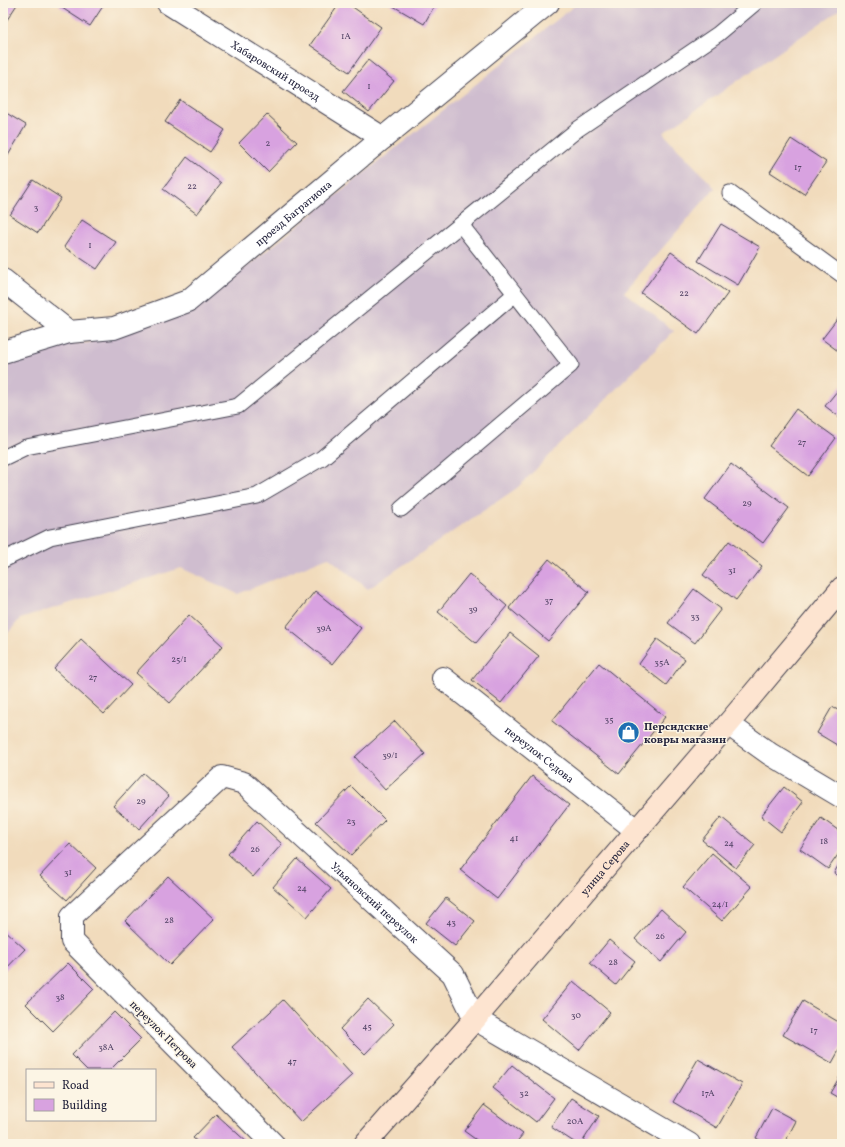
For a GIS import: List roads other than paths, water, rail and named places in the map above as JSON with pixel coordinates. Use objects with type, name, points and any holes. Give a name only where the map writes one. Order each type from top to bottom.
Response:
[{"type":"main road","name":"улица Серова","points":[[365,1144],[475,1019],[728,724],[842,588]]},
{"type":"street","name":"Хабаровский проезд","points":[[168,3],[383,138]]},
{"type":"street","name":"проезд Багратиона","points":[[3,352],[69,332],[114,328],[188,301],[383,138],[548,3]]},
{"type":"street","points":[[3,280],[69,332]]},
{"type":"street","name":"переулок Седова","points":[[443,678],[636,830]]},
{"type":"street","points":[[728,724],[770,754],[842,797]]},
{"type":"street","name":"Ульяновский переулок","points":[[72,916],[222,777],[244,783],[453,974],[475,1019]]},
{"type":"street","name":"переулок Петрова","points":[[72,916],[72,940],[273,1144]]},
{"type":"street","points":[[475,1019],[690,1144]]},
{"type":"lane","points":[[3,458],[26,447],[238,406],[578,129],[718,34],[755,3]]},
{"type":"lane","points":[[730,193],[842,275]]},
{"type":"lane","points":[[401,509],[571,365],[461,225]]},
{"type":"lane","points":[[3,560],[50,537],[257,496],[322,458],[515,294]]},
{"type":"place","name":"Персидские ковры магазин","points":[[629,732]]}]
